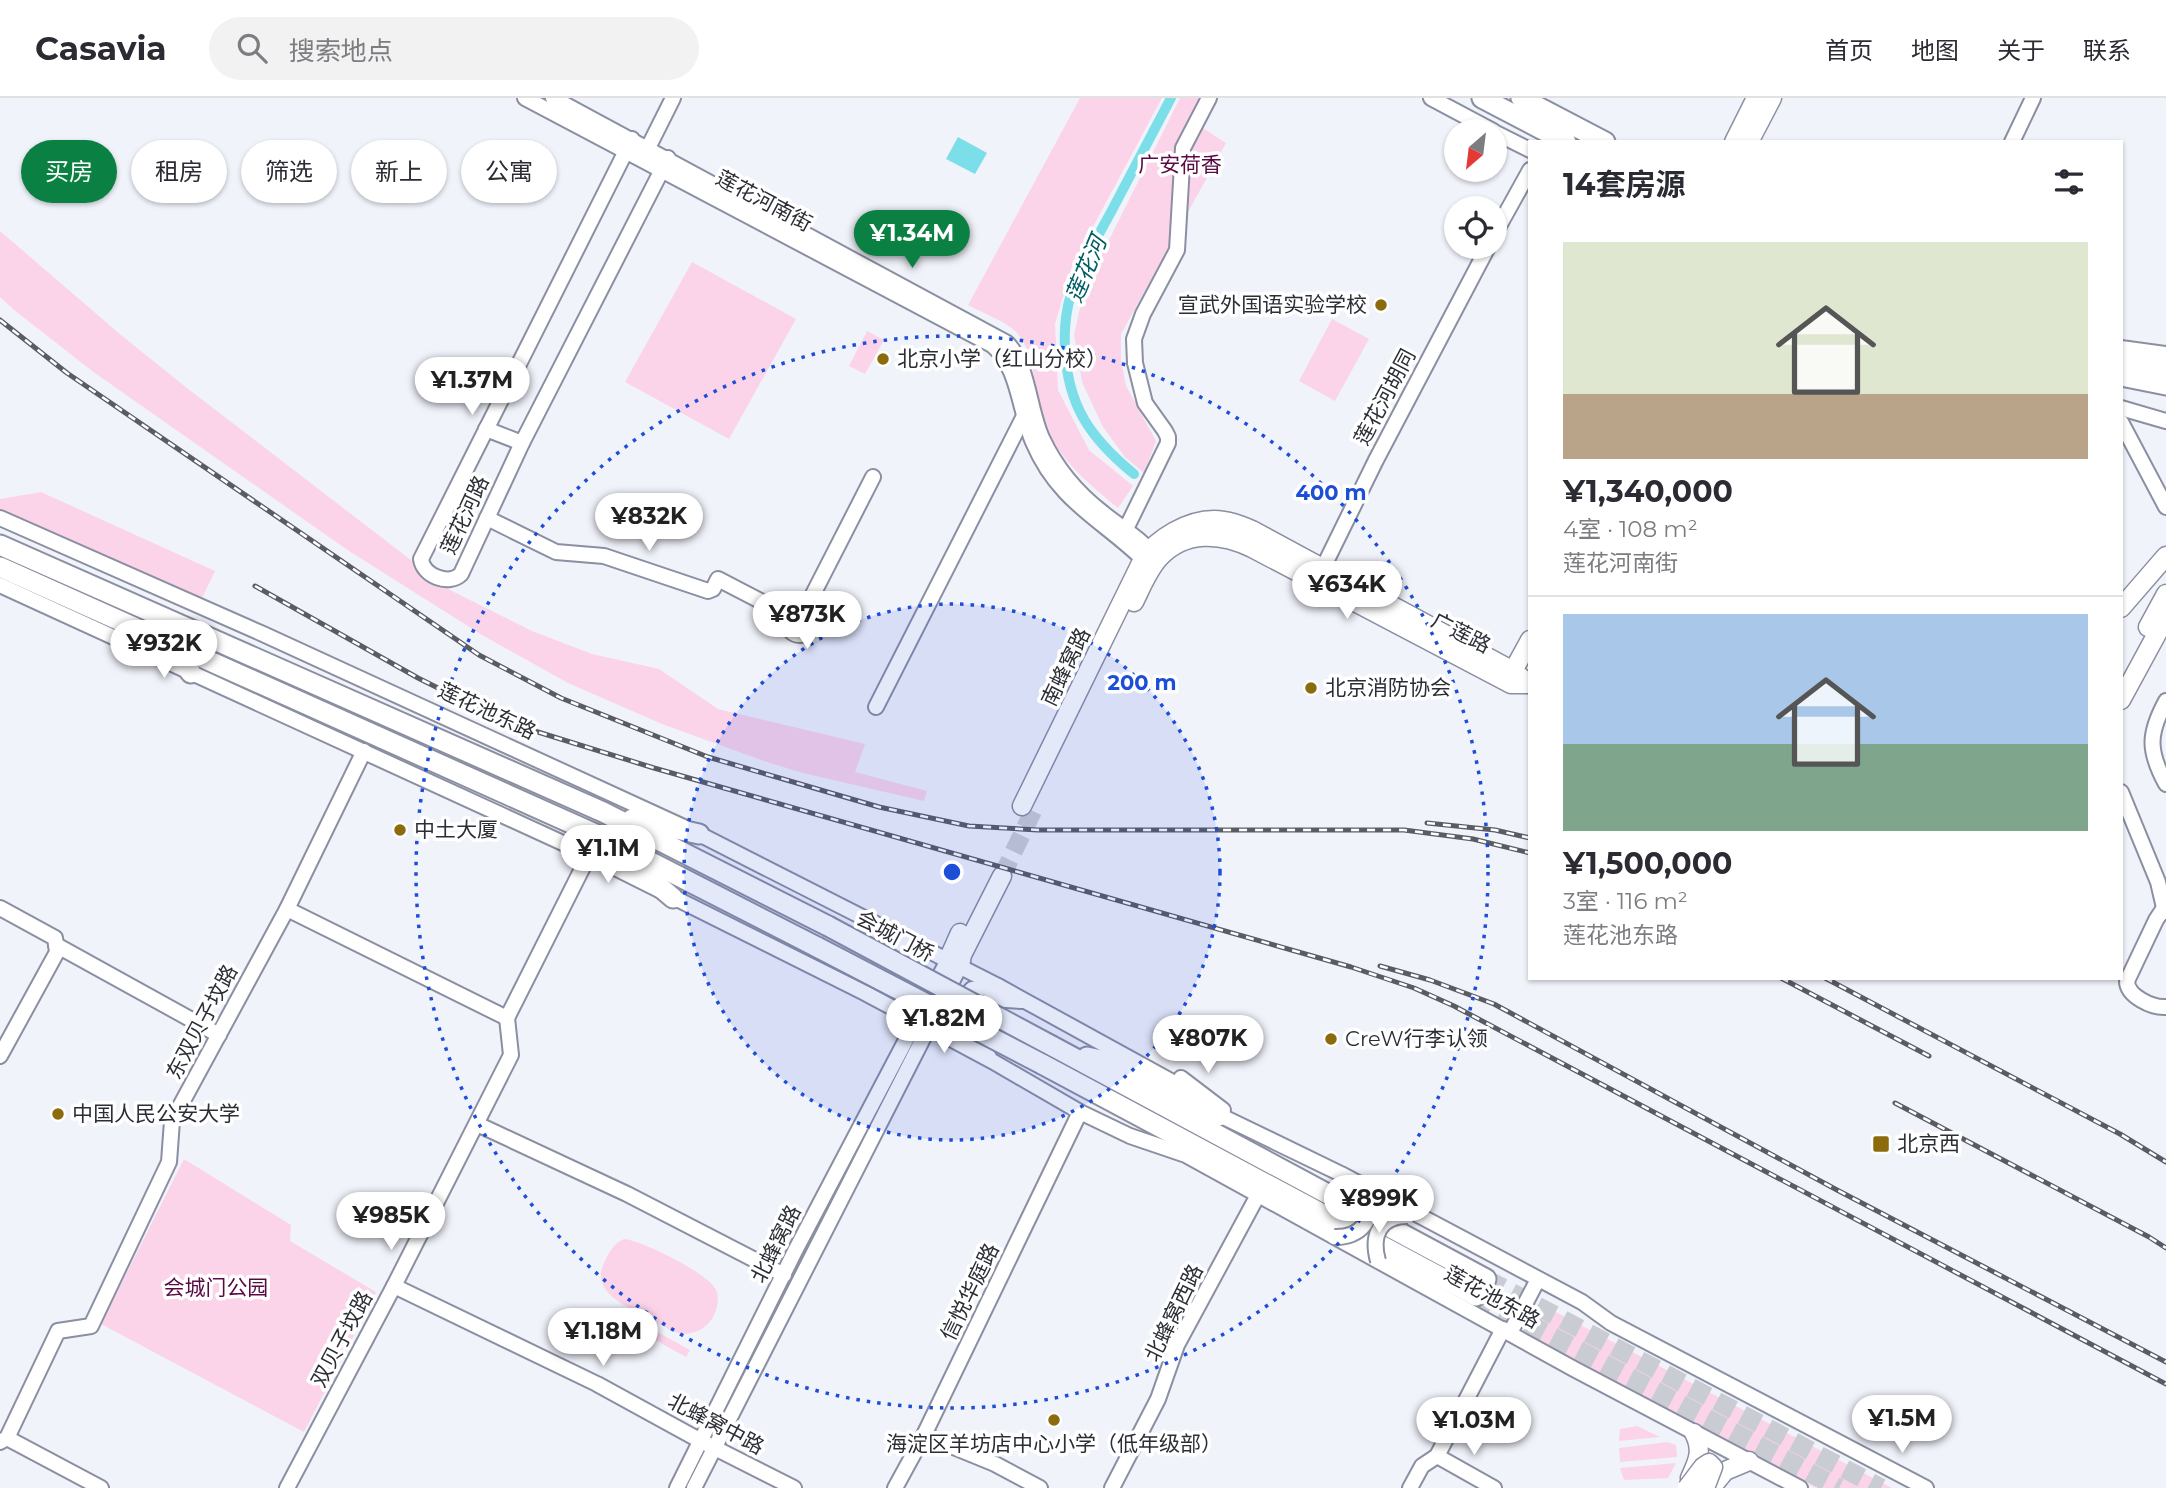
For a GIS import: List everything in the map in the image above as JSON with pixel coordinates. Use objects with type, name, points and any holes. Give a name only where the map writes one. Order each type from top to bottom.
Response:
[{"type":"highway","points":[[1482,98],[1562,140]]},
{"type":"highway","points":[[1521,98],[1601,140]]},
{"type":"highway","points":[[1503,109],[1537,140]]},
{"type":"highway","points":[[2123,361],[2166,369]]},
{"type":"highway","points":[[2123,376],[2166,385]]},
{"type":"highway","points":[[0,538],[31,559]]},
{"type":"highway","points":[[0,545],[603,812],[699,834]]},
{"type":"highway","points":[[0,569],[165,640],[602,837],[1049,1068],[1088,1101],[1186,1155]]},
{"type":"highway","points":[[165,640],[191,673]]},
{"type":"highway","name":"会城门桥","points":[[603,812],[828,926],[1058,1049]]},
{"type":"highway","points":[[602,837],[673,898]]},
{"type":"highway","points":[[1058,1049],[1115,1063],[1219,1116]]},
{"type":"highway","name":"莲花池东路","points":[[1049,1068],[1481,1287],[1058,1049]]},
{"type":"main road","points":[[1735,140],[1756,98]]},
{"type":"main road","points":[[1750,140],[1772,98]]},
{"type":"main road","name":"广莲路","points":[[1151,559],[1162,539],[1194,523],[1214,520],[1234,522],[1513,671],[1528,683]]},
{"type":"main road","name":"广莲路","points":[[1151,559],[1199,537],[1225,537],[1252,548],[1511,684],[1528,684]]},
{"type":"main road","points":[[2123,606],[2166,556]]},
{"type":"main road","name":"南蜂窝路","points":[[1029,807],[1151,559]]},
{"type":"main road","points":[[2123,673],[2166,594]]},
{"type":"main road","points":[[2123,696],[2166,617]]},
{"type":"main road","points":[[1513,671],[1528,644]]},
{"type":"main road","points":[[954,963],[962,955],[996,875]]},
{"type":"main road","points":[[1686,1488],[1699,1460],[1696,1437]]},
{"type":"main road","points":[[1686,1488],[1709,1463],[1713,1466],[1706,1488]]},
{"type":"main road","points":[[1711,1488],[1725,1471],[1743,1463]]},
{"type":"street","name":"莲花河南街","points":[[525,98],[665,164],[1007,343],[1018,357],[1037,426],[1058,466],[1079,493],[1123,534]]},
{"type":"street","name":"莲花河南街","points":[[553,98],[629,146],[648,148],[665,164],[992,345],[1002,353],[1009,366],[1023,418],[1040,458],[1057,483],[1080,509],[1123,534],[1141,539],[1151,559]]},
{"type":"street","points":[[648,148],[673,98]]},
{"type":"street","points":[[1123,534],[1168,437],[1145,403],[1135,363],[1134,339],[1143,314],[1177,250],[1183,148],[1209,98]]},
{"type":"street","points":[[1431,98],[1470,119]]},
{"type":"street","points":[[2013,140],[2033,98]]},
{"type":"street","points":[[1507,138],[1528,149]]},
{"type":"street","name":"莲花河路","points":[[629,146],[421,559],[424,568],[446,580],[457,577],[522,443],[665,164]]},
{"type":"street","points":[[1507,212],[1528,174]]},
{"type":"street","name":"莲花河胡同","points":[[1323,568],[1381,449],[1482,259]]},
{"type":"street","points":[[2123,348],[2166,354]]},
{"type":"street","points":[[2123,409],[2166,421]]},
{"type":"street","points":[[876,707],[1023,418]]},
{"type":"street","points":[[2123,426],[2166,506]]},
{"type":"street","points":[[486,429],[522,443]]},
{"type":"street","points":[[805,610],[873,477]]},
{"type":"street","name":"莲花池东路","points":[[0,518],[263,634],[699,834],[998,986],[1183,1087],[1219,1116],[1257,1131],[1341,1174],[1582,1302],[1611,1323]]},
{"type":"street","points":[[487,518],[556,552],[604,556],[708,591],[713,589],[718,579],[789,616]]},
{"type":"street","points":[[0,585],[589,855],[923,1024],[954,963]]},
{"type":"street","points":[[797,609],[805,610],[811,615],[813,624],[805,634],[793,632],[788,625],[789,616],[797,609]]},
{"type":"street","points":[[2166,701],[2153,730],[2151,749],[2166,784]]},
{"type":"street","name":"东双贝子坟路","points":[[4,1440],[58,1331],[91,1326],[169,1162],[172,1121],[287,909],[364,751]]},
{"type":"street","points":[[2123,797],[2158,882],[2165,910],[2156,920],[2127,981],[2127,988],[2159,1008],[2166,1007]]},
{"type":"street","points":[[287,909],[507,1018],[589,855]]},
{"type":"street","points":[[0,908],[55,938],[57,952],[0,1056]]},
{"type":"street","points":[[865,993],[892,987],[906,971],[906,951],[892,931]]},
{"type":"street","points":[[56,945],[219,1035]]},
{"type":"street","points":[[975,1052],[956,1027],[955,1007],[972,989],[998,986]]},
{"type":"street","points":[[992,1061],[974,1036],[972,1017],[990,999],[1027,1002]]},
{"type":"street","name":"双贝子坟路","points":[[286,1488],[394,1286],[511,1055],[507,1018]]},
{"type":"street","name":"莲花池东路","points":[[923,1024],[1080,1112],[1130,1136],[1186,1155],[1743,1463],[1800,1488]]},
{"type":"street","name":"北蜂窝路","points":[[694,1488],[708,1444],[784,1275],[923,1024]]},
{"type":"street","name":"北蜂窝路","points":[[677,1488],[708,1444],[923,1024]]},
{"type":"street","points":[[1151,1070],[1163,1069],[1187,1081],[1217,1107],[1257,1131]]},
{"type":"street","name":"信悦华庭路","points":[[895,1488],[925,1435],[1080,1112]]},
{"type":"street","points":[[477,1124],[626,1194],[784,1275]]},
{"type":"street","name":"莲花池东路","points":[[1257,1131],[1268,1144],[1926,1488]]},
{"type":"street","points":[[1334,1237],[1347,1237],[1364,1225],[1369,1210],[1364,1193]]},
{"type":"street","name":"北蜂窝西路","points":[[1112,1488],[1158,1399],[1177,1345],[1258,1195]]},
{"type":"street","points":[[1378,1261],[1374,1247],[1378,1231],[1395,1216],[1408,1216]]},
{"type":"street","points":[[1410,1488],[1422,1466],[1437,1456],[1536,1283]]},
{"type":"street","name":"北蜂窝中路","points":[[394,1286],[597,1384],[794,1488]]},
{"type":"street","points":[[925,1435],[995,1464],[1040,1488]]},
{"type":"street","points":[[4,1440],[101,1488]]},
{"type":"street","points":[[1437,1456],[1494,1488]]},
{"type":"green space","points":[[1080,98],[1162,98],[1072,266],[1055,324],[1058,390],[1089,450],[1133,486],[1118,508],[1076,470],[1051,437],[1040,412],[1032,363],[1023,341],[1005,324],[968,305]]},
{"type":"green space","name":"广安荷香","points":[[1180,98],[1204,98],[1192,121],[1226,143],[1121,334],[1121,360],[1126,386],[1156,441],[1144,473],[1125,457],[1103,427],[1082,382],[1074,335],[1084,290]]},
{"type":"green space","points":[[0,231],[187,388],[450,590],[532,631],[592,654],[659,669],[718,709],[865,744],[855,772],[927,791],[924,801],[803,773],[662,724],[568,683],[482,635],[346,549],[92,371],[13,309],[0,297]]},
{"type":"green space","points":[[692,262],[796,319],[729,439],[625,382]]},
{"type":"green space","points":[[1332,319],[1369,339],[1335,401],[1299,381]]},
{"type":"green space","points":[[867,331],[884,340],[865,374],[849,366]]},
{"type":"green space","points":[[41,492],[215,571],[201,600],[0,509],[0,499]]},
{"type":"green space","name":"会城门公园","points":[[184,1159],[291,1225],[290,1241],[376,1292],[304,1432],[101,1324]]},
{"type":"green space","points":[[624,1239],[645,1245],[674,1259],[711,1283],[716,1290],[718,1301],[709,1323],[695,1332],[679,1333],[625,1305],[607,1292],[601,1274],[604,1263],[617,1243]]},
{"type":"green space","points":[[1544,1309],[1552,1310],[1892,1488],[1816,1488],[1535,1342],[1530,1332],[1530,1322]]},
{"type":"green space","points":[[641,1323],[690,1350],[686,1357],[637,1330]]},
{"type":"green space","points":[[1637,1426],[1660,1437],[1619,1441],[1620,1429]]},
{"type":"green space","points":[[1667,1442],[1676,1445],[1677,1457],[1620,1462],[1619,1448]]},
{"type":"green space","points":[[1676,1463],[1668,1478],[1624,1480],[1620,1468]]},
{"type":"water","points":[[958,137],[987,153],[975,174],[946,159]]},
{"type":"waterway","name":"莲花河","points":[[1134,474],[1118,461],[1093,433],[1076,403],[1067,368],[1066,320],[1071,294],[1084,263],[1171,98]]},
{"type":"tunnel","points":[[1002,876],[1035,807]]},
{"type":"tunnel","points":[[1486,1279],[1881,1488]]},
{"type":"tunnel","points":[[1476,1296],[1839,1488]]},
{"type":"railway","points":[[0,320],[67,373],[479,655],[561,698],[708,757],[879,807],[969,826],[1038,830],[1404,830],[1473,839],[1528,853]]},
{"type":"railway","points":[[255,586],[418,678],[480,709],[538,732],[654,768],[1351,967],[1414,988],[1454,1006],[2166,1384]]},
{"type":"railway","points":[[1427,823],[1495,830],[1528,838]]},
{"type":"railway","points":[[1380,966],[1430,980],[1494,1004],[1837,1190],[2166,1362]]},
{"type":"railway","points":[[1785,980],[1929,1056]]},
{"type":"railway","points":[[1829,980],[2120,1134],[2166,1162]]},
{"type":"railway","points":[[1895,1103],[2166,1248]]},
{"type":"place","name":"宣武外国语实验学校","points":[[1381,305]]},
{"type":"place","name":"北京小学（红山分校）","points":[[883,359]]},
{"type":"place","name":"北京消防协会","points":[[1311,688]]},
{"type":"place","name":"中土大厦","points":[[400,830]]},
{"type":"place","name":"CreW行李认领","points":[[1331,1039]]},
{"type":"place","name":"中国人民公安大学","points":[[58,1114]]},
{"type":"place","name":"北京西","points":[[1881,1144]]},
{"type":"place","name":"海淀区羊坊店中心小学（低年级部）","points":[[1054,1420]]}]
